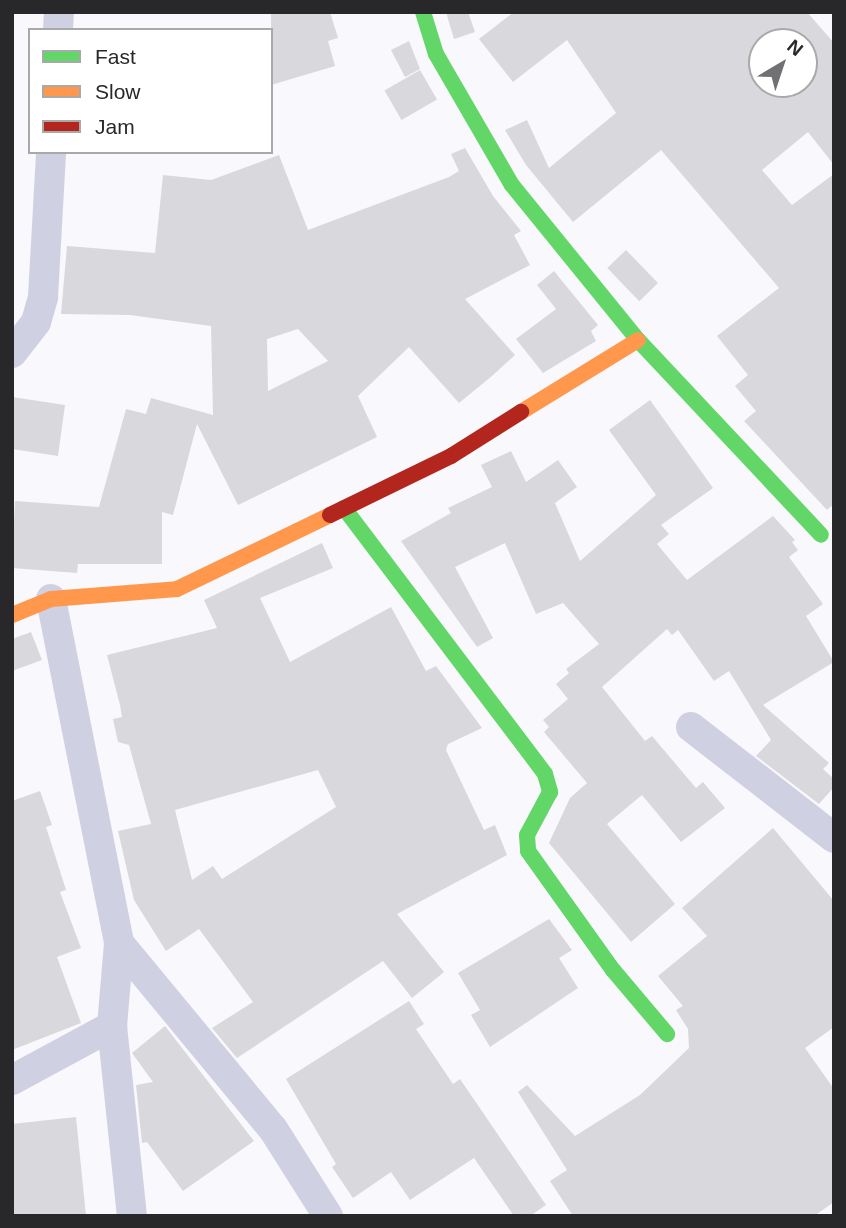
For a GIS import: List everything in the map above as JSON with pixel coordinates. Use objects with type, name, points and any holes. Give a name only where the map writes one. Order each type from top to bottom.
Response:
[{"type":"street","points":[[423,12],[436,54],[512,185],[638,340],[821,535]]},
{"type":"street","points":[[12,354],[36,322],[43,297],[51,154]]},
{"type":"street","points":[[12,615],[51,599],[177,589],[451,456],[638,340]]},
{"type":"street","points":[[344,508],[545,775],[550,792],[527,835],[528,851],[613,970],[667,1034]]},
{"type":"street","points":[[51,599],[119,943],[112,1026],[132,1216]]},
{"type":"street","points":[[691,727],[834,838]]},
{"type":"street","points":[[119,943],[273,1129],[328,1216]]},
{"type":"street","points":[[12,1080],[112,1026]]},
{"type":"building","points":[[271,12],[330,12],[338,38],[328,41],[335,66],[273,84]]},
{"type":"building","points":[[446,12],[468,12],[475,32],[454,39]]},
{"type":"building","points":[[514,12],[807,12],[834,43],[834,165],[808,132],[762,170],[792,205],[834,174],[834,504],[827,510],[744,421],[756,411],[735,386],[748,375],[717,336],[779,288],[661,150],[573,222],[526,165],[505,130],[527,120],[549,168],[616,113],[567,40],[513,82],[479,39]]},
{"type":"building","points":[[409,41],[420,69],[405,77],[391,50]]},
{"type":"building","points":[[420,70],[437,99],[401,120],[384,90]]},
{"type":"building","points":[[465,148],[493,196],[521,231],[514,235],[530,265],[465,299],[515,355],[459,403],[409,347],[358,396],[377,437],[238,505],[197,424],[173,515],[162,512],[162,564],[78,564],[77,573],[12,568],[15,501],[99,507],[126,409],[146,414],[151,398],[213,415],[211,326],[130,315],[61,314],[67,246],[155,253],[163,175],[211,180],[279,155],[308,230],[449,177],[459,171],[451,154]],"holes":[[[298,329],[328,361],[268,391],[267,339]]]},
{"type":"building","points":[[626,250],[658,283],[639,301],[607,268]]},
{"type":"building","points":[[554,271],[598,325],[591,331],[596,341],[543,373],[516,339],[556,309],[537,285]]},
{"type":"building","points":[[12,397],[65,405],[58,456],[12,449]]},
{"type":"building","points":[[650,400],[713,488],[661,525],[669,534],[657,544],[687,580],[773,516],[795,540],[792,542],[798,550],[789,557],[823,604],[806,616],[834,662],[763,705],[829,763],[823,769],[834,779],[834,787],[819,804],[756,756],[771,740],[729,671],[714,681],[678,630],[672,635],[667,629],[602,687],[645,741],[652,736],[696,788],[703,782],[725,808],[681,842],[642,795],[607,824],[675,904],[631,942],[549,843],[570,798],[587,783],[544,732],[549,727],[543,720],[568,699],[556,684],[569,673],[566,669],[599,644],[563,603],[536,614],[505,543],[455,567],[493,638],[477,647],[401,541],[451,513],[448,508],[492,487],[481,465],[511,451],[526,482],[558,460],[577,487],[555,503],[580,561],[656,495],[609,430]]},
{"type":"building","points":[[322,543],[333,568],[260,598],[290,662],[391,607],[426,671],[436,666],[482,728],[448,744],[446,750],[484,830],[495,825],[507,855],[397,914],[444,972],[412,998],[383,961],[237,1058],[212,1028],[253,1002],[199,929],[166,951],[134,900],[118,831],[151,824],[129,745],[118,742],[113,719],[122,717],[107,655],[217,628],[204,600]],"holes":[[[318,770],[336,807],[222,879],[213,866],[192,880],[175,810]]]},
{"type":"building","points":[[31,632],[42,660],[12,671],[12,639]]},
{"type":"building","points":[[40,791],[52,825],[46,827],[66,890],[60,892],[81,948],[57,957],[81,1023],[12,1050],[12,801]]},
{"type":"building","points":[[773,828],[834,901],[834,1027],[805,1048],[834,1089],[834,1202],[814,1216],[573,1216],[550,1181],[567,1170],[518,1092],[527,1085],[575,1136],[640,1095],[689,1048],[688,1029],[676,1010],[683,1006],[658,976],[707,936],[682,908]]},
{"type":"building","points":[[549,919],[572,950],[559,958],[578,988],[490,1047],[471,1015],[480,1010],[458,973]]},
{"type":"building","points":[[409,1001],[424,1024],[416,1029],[453,1084],[460,1079],[546,1205],[530,1216],[514,1216],[474,1158],[410,1200],[391,1172],[353,1198],[332,1167],[336,1164],[286,1079]]},
{"type":"building","points":[[165,1026],[254,1141],[183,1191],[147,1142],[142,1143],[136,1085],[153,1082],[132,1053]]},
{"type":"building","points":[[76,1117],[86,1216],[12,1216],[12,1124]]},
{"type":"traffic: fast","points":[[423,12],[436,54],[512,185],[638,340],[821,535]]},
{"type":"traffic: fast","points":[[344,508],[545,774],[550,792],[527,835],[528,851],[613,970],[667,1034]]},
{"type":"traffic: slow","points":[[521,412],[638,340]]},
{"type":"traffic: slow","points":[[12,615],[51,599],[177,589],[330,515]]},
{"type":"traffic: jam","points":[[330,515],[451,456],[521,412]]}]
